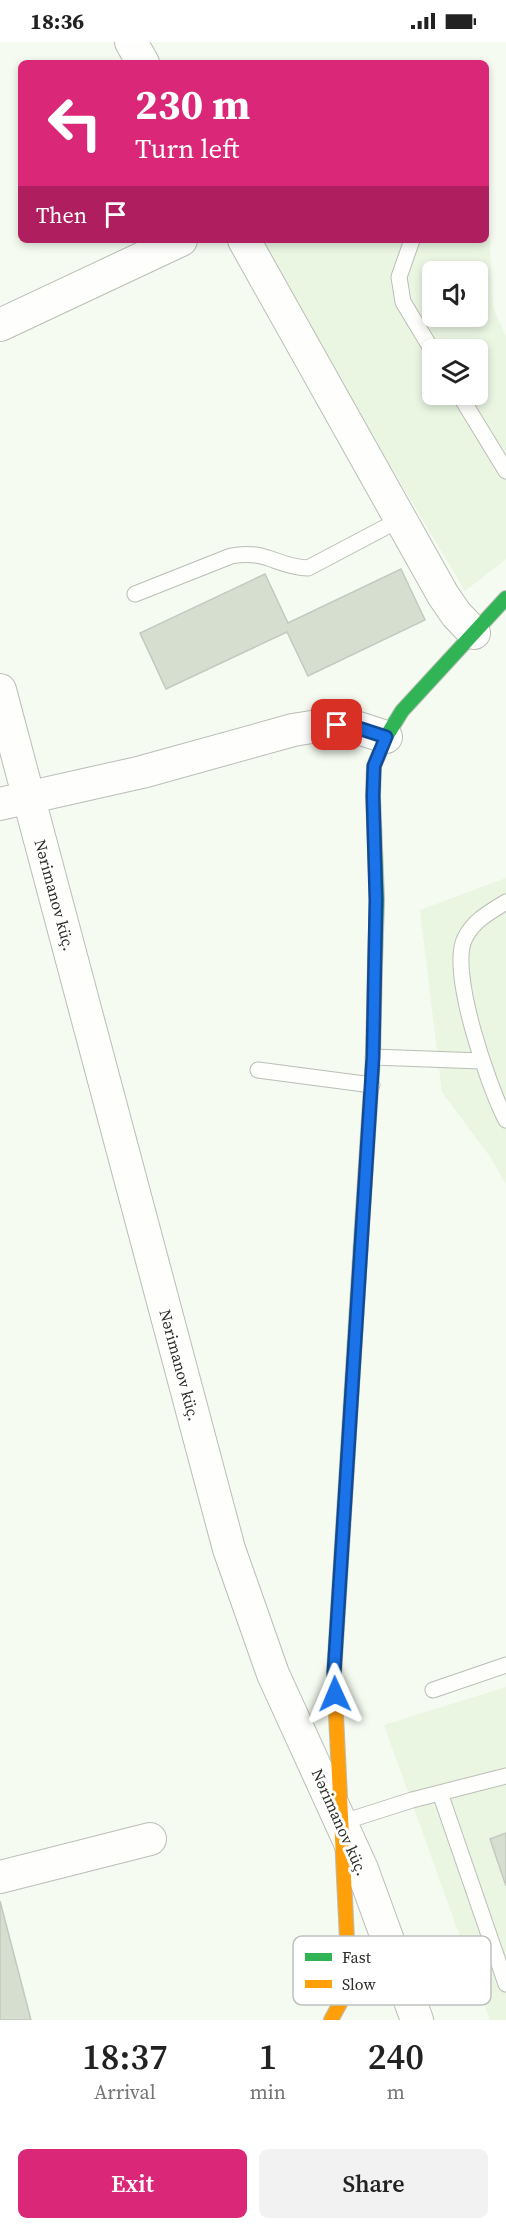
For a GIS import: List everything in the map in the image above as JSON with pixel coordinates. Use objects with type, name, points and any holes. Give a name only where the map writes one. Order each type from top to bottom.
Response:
[{"type":"street","points":[[131,42],[141,60]]},
{"type":"street","points":[[0,325],[175,243]]},
{"type":"street","points":[[246,243],[399,520],[443,595],[456,614],[474,633]]},
{"type":"street","points":[[347,1936],[334,1673],[372,1085],[376,900],[374,766],[386,737],[402,711],[506,598]]},
{"type":"street","name":"Nərimanov küç.","points":[[0,690],[15,801],[229,1549],[273,1674],[370,1889],[387,1936]]},
{"type":"street","points":[[15,801],[142,772],[303,728],[349,725],[386,737]]},
{"type":"street","points":[[0,1877],[150,1839]]},
{"type":"street","points":[[331,2020],[339,2005]]},
{"type":"street","name":"Nərimanov küç.","points":[[412,2005],[417,2020]]},
{"type":"lane","points":[[411,243],[399,277],[403,302],[425,339]]},
{"type":"lane","points":[[466,405],[506,471]]},
{"type":"lane","points":[[135,594],[231,556],[245,553],[258,554],[308,568],[399,520]]},
{"type":"lane","points":[[506,902],[476,921],[463,940],[461,977],[481,1061],[495,1100],[506,1120]]},
{"type":"lane","points":[[373,1057],[481,1061]]},
{"type":"lane","points":[[258,1070],[372,1085]]},
{"type":"lane","points":[[433,1690],[506,1665]]},
{"type":"lane","points":[[340,1822],[506,1776]]},
{"type":"lane","points":[[440,1793],[489,1936]]},
{"type":"lane","points":[[491,1941],[506,1984]]},
{"type":"shaded area","points":[[489,229],[493,308],[506,337],[506,559],[465,591],[258,243],[489,243]]},
{"type":"shaded area","points":[[506,878],[506,1184],[491,1158],[442,1092],[420,910]]},
{"type":"shaded area","points":[[506,1687],[506,2020],[490,2020],[485,2005],[491,2005],[491,1936],[460,1936],[384,1725]]},
{"type":"building","points":[[401,569],[425,620],[308,676],[287,632],[166,689],[140,633],[265,574],[288,623]]},
{"type":"building","points":[[506,1833],[506,1886],[490,1839]]},
{"type":"building","points":[[0,1901],[31,2020],[0,2020]]},
{"type":"traffic: fast","points":[[375,964],[377,900],[374,766],[386,737],[402,711],[506,598]]},
{"type":"traffic: fast","points":[[334,1674],[362,1226]]},
{"type":"traffic: slow","points":[[362,1226],[373,1057],[375,964]]},
{"type":"traffic: slow","points":[[334,1674],[347,1936]]},
{"type":"traffic: slow","points":[[331,2020],[339,2005]]},
{"type":"route","points":[[335,1694],[334,1673],[373,1057],[376,975],[374,766],[386,737],[349,725],[337,725]]}]
